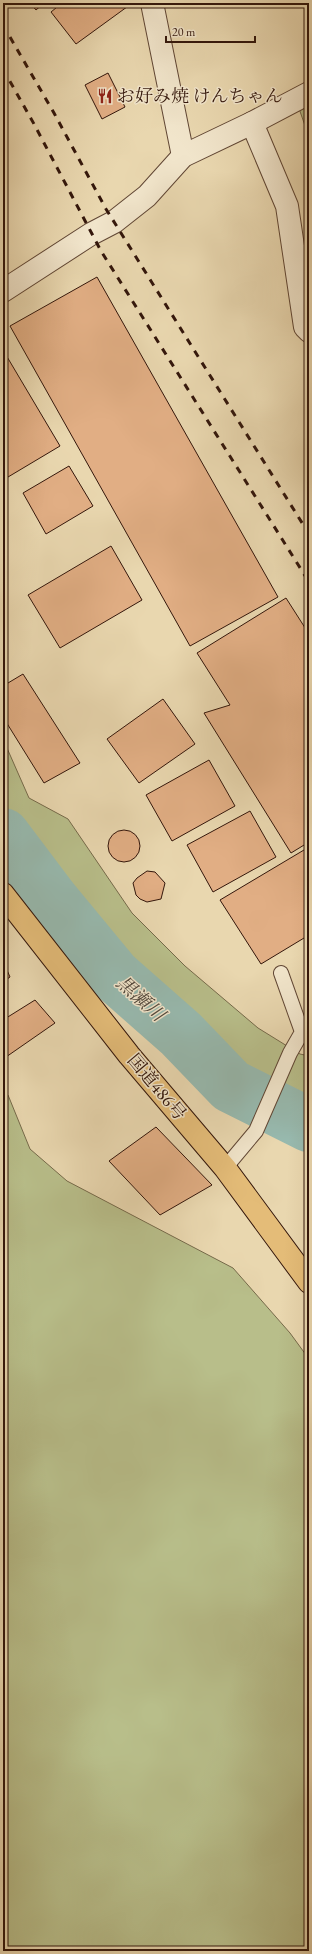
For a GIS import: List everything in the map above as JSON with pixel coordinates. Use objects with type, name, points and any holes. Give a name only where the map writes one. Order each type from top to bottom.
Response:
[{"type":"highway","name":"国道486号","points":[[3,894],[129,1055],[225,1168],[309,1282]]},
{"type":"street","points":[[152,3],[183,156]]},
{"type":"street","points":[[3,291],[91,234],[114,222],[147,196],[183,156],[252,124],[309,93]]},
{"type":"street","points":[[252,124],[288,206],[306,327],[309,331]]},
{"type":"lane","points":[[225,1168],[256,1131],[290,1053],[302,1032],[282,973]]},
{"type":"green space","points":[[309,93],[309,137],[296,100]]},
{"type":"green space","points":[[3,739],[29,798],[68,819],[132,913],[185,966],[258,1028],[300,1054],[309,1056],[309,1143],[228,1110],[51,913],[3,847]]},
{"type":"green space","points":[[3,1091],[8,1095],[30,1149],[67,1181],[233,1268],[290,1333],[309,1359],[309,1951],[3,1951]]},
{"type":"building","points":[[30,3],[44,3],[36,10]]},
{"type":"building","points":[[62,3],[131,4],[76,44],[51,12]]},
{"type":"building","name":"お好み焼 けんちゃん","points":[[108,73],[125,107],[102,119],[85,85]]},
{"type":"building","points":[[97,277],[278,597],[190,646],[10,326]]},
{"type":"building","points":[[3,350],[60,446],[3,480]]},
{"type":"building","points":[[69,466],[93,506],[46,534],[23,493]]},
{"type":"building","points":[[111,546],[142,600],[60,648],[28,595]]},
{"type":"building","points":[[286,598],[309,634],[309,842],[291,853],[204,713],[230,705],[197,653]]},
{"type":"building","points":[[23,674],[80,763],[44,783],[3,717],[3,686]]},
{"type":"building","points":[[163,699],[195,744],[139,783],[107,739]]},
{"type":"building","points":[[209,760],[235,806],[172,841],[146,795]]},
{"type":"building","points":[[250,811],[276,857],[213,892],[187,845]]},
{"type":"building","points":[[124,830],[133,833],[137,837],[140,846],[137,855],[133,859],[124,862],[115,859],[111,855],[108,846],[111,837],[115,833]]},
{"type":"building","points":[[309,847],[309,935],[261,964],[220,900]]},
{"type":"building","points":[[147,871],[155,872],[165,883],[161,899],[147,902],[140,899],[136,895],[133,883]]},
{"type":"building","points":[[3,961],[10,977],[3,982]]},
{"type":"building","points":[[35,1000],[55,1023],[6,1057],[3,1050],[3,1020]]},
{"type":"building","points":[[156,1127],[212,1185],[160,1215],[109,1161]]},
{"type":"waterway","name":"黒瀬川","points":[[3,835],[52,900],[114,975],[181,1034],[231,1086],[309,1125]]},
{"type":"railway","points":[[3,25],[54,113],[106,209],[309,534]]},
{"type":"railway","points":[[3,69],[34,124],[101,251],[309,582]]},
{"type":"place","name":"お好み焼 けんちゃん","points":[[105,96]]}]
